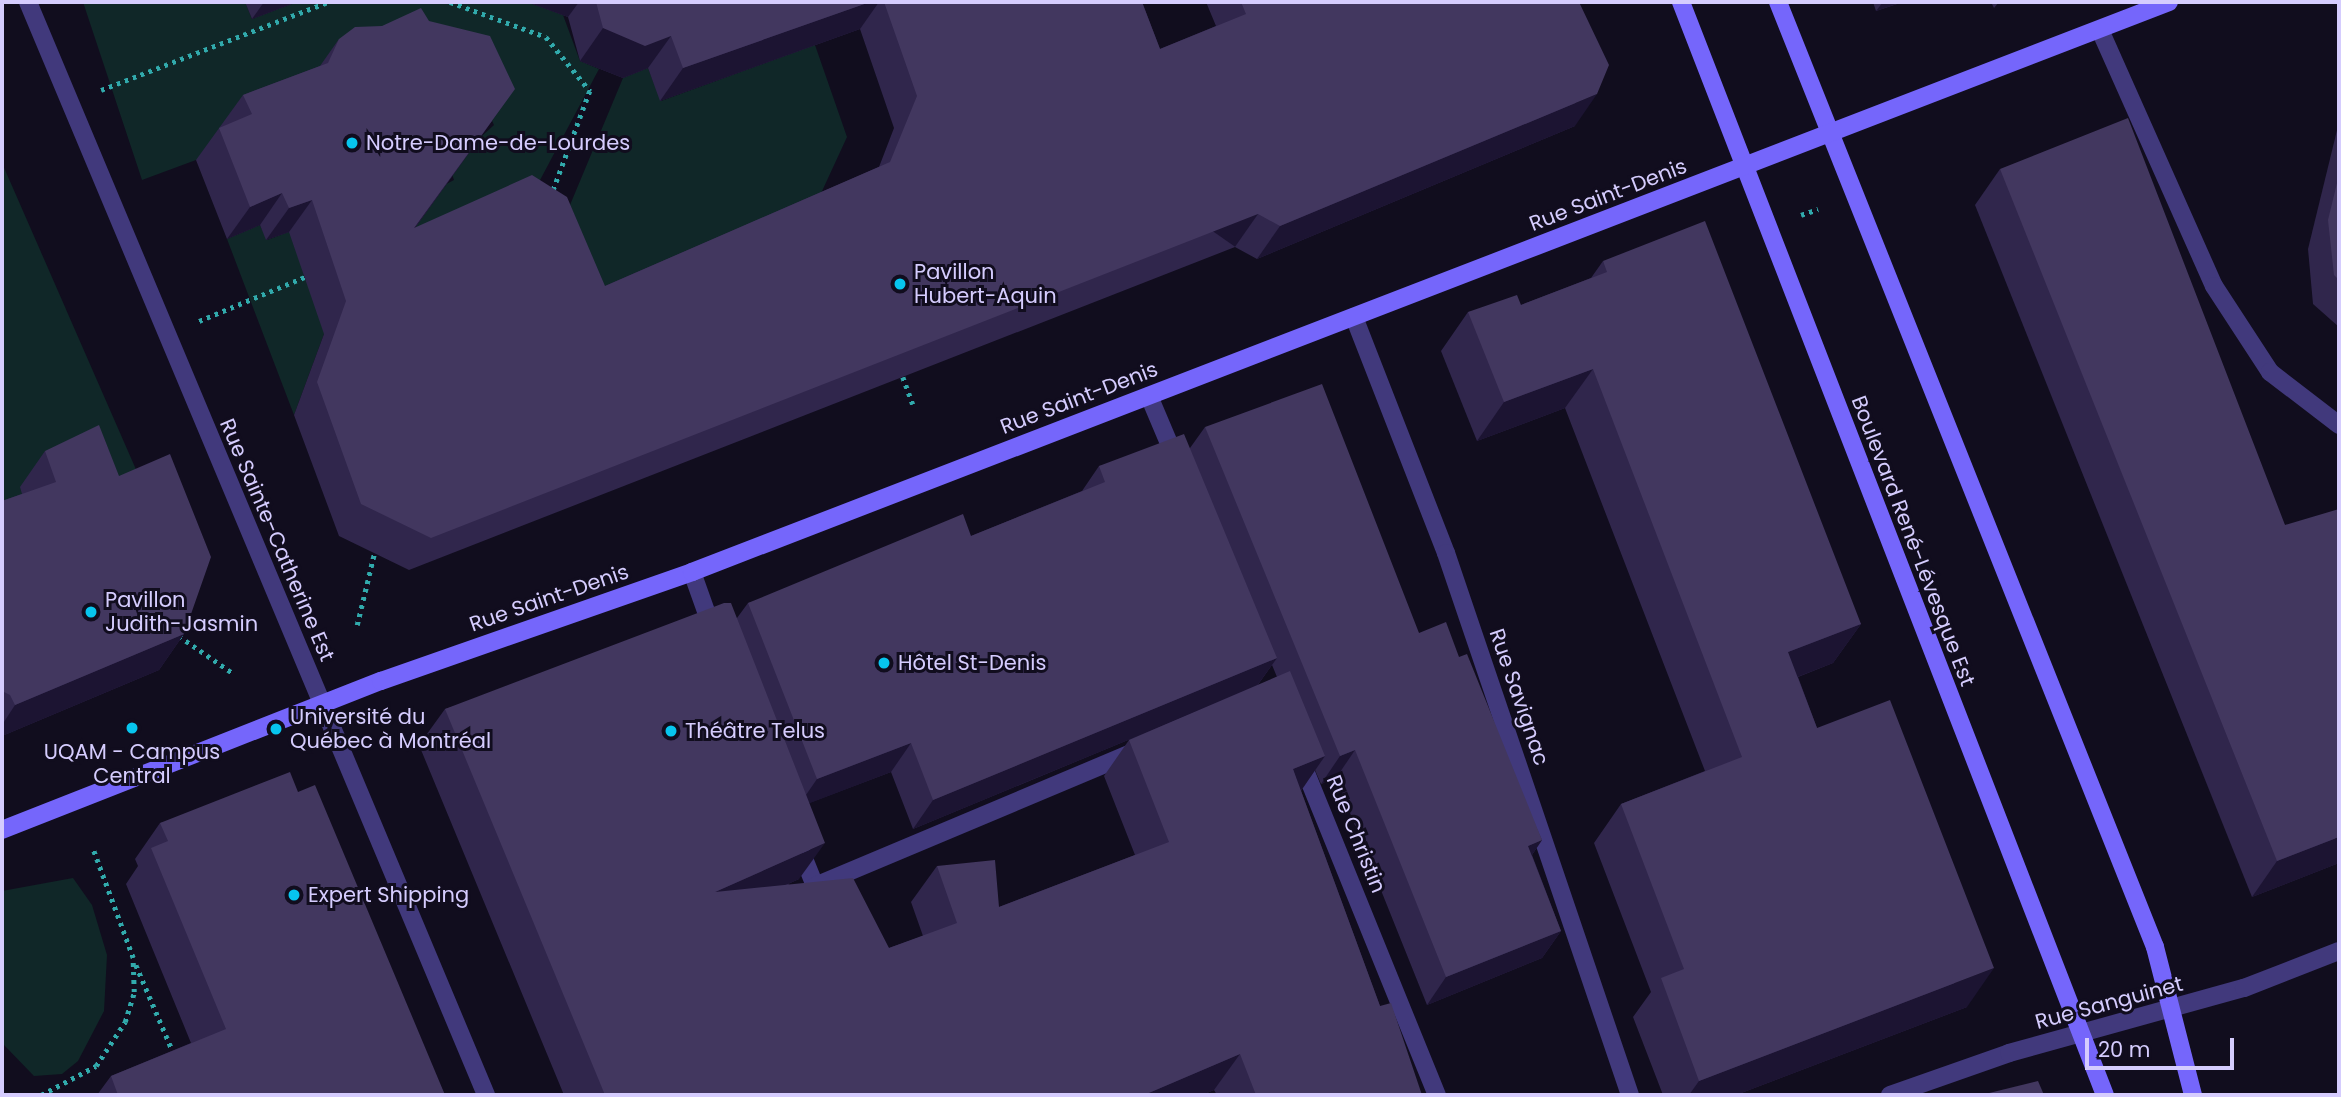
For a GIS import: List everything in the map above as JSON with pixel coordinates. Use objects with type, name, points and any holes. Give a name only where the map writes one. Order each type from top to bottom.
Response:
[{"type":"main road","name":"Boulevard René-Lévesque Est","points":[[1681,2],[2105,1095]]},
{"type":"main road","points":[[1778,2],[1828,135],[2155,947],[2193,1095]]},
{"type":"main road","name":"Rue Saint-Denis","points":[[2,830],[320,705],[692,572],[2169,2]]},
{"type":"street","name":"Rue Sainte-Catherine Est","points":[[29,2],[320,705],[486,1095]]},
{"type":"street","points":[[2100,30],[2214,286],[2270,372],[2339,425]]},
{"type":"street","name":"Rue Savignac","points":[[1354,317],[1446,553],[1630,1095]]},
{"type":"street","points":[[1149,396],[1183,476]]},
{"type":"street","points":[[692,572],[721,650]]},
{"type":"street","points":[[790,824],[815,886],[1156,742]]},
{"type":"street","name":"Rue Christin","points":[[1294,742],[1437,1095]]},
{"type":"street","name":"Rue Sanguinet","points":[[1890,1095],[2082,1034],[2173,1009],[2339,951]]},
{"type":"path","points":[[68,101],[328,2]]},
{"type":"path","points":[[450,2],[546,37],[590,91],[550,199]]},
{"type":"path","points":[[1801,215],[1818,209]]},
{"type":"path","points":[[166,335],[318,272]]},
{"type":"path","points":[[903,377],[913,404]]},
{"type":"path","points":[[356,625],[374,554]]},
{"type":"path","points":[[173,632],[234,674]]},
{"type":"path","points":[[93,849],[133,958],[179,1066]]},
{"type":"path","points":[[41,1095],[83,1077],[107,1052],[131,1004],[133,958]]},
{"type":"green space","points":[[83,2],[245,2],[252,19],[297,2],[527,2],[563,15],[580,61],[599,69],[522,214],[324,334],[294,415],[227,239],[260,225],[267,240],[359,206],[421,197],[454,180],[449,166],[494,125],[464,61],[142,180]]},
{"type":"green space","points":[[815,45],[847,137],[817,202],[603,287],[570,205],[623,78],[648,68],[661,101]]},
{"type":"green space","points":[[2,163],[145,490],[2,528]]},
{"type":"green space","points":[[73,878],[92,905],[107,955],[104,1011],[78,1061],[62,1074],[34,1076],[2,1043],[2,891]]},
{"type":"building","points":[[596,2],[870,2],[683,68],[671,36],[645,46],[603,28]]},
{"type":"building","points":[[884,2],[1142,2],[1160,49],[1246,14],[1241,2],[1579,2],[1609,65],[1597,94],[1280,226],[1258,214],[431,538],[361,504],[317,382],[346,301],[312,200],[289,208],[282,193],[250,207],[219,128],[252,114],[243,95],[328,63],[339,39],[355,27],[382,26],[421,8],[429,21],[490,36],[515,89],[414,228],[532,175],[567,197],[605,286],[890,162],[917,96]]},
{"type":"building","points":[[2128,118],[2285,525],[2339,509],[2339,837],[2277,861],[2000,169]]},
{"type":"building","points":[[2339,175],[2339,280],[2334,275],[2328,220]]},
{"type":"building","points":[[1705,221],[1861,624],[1788,652],[1817,728],[1890,700],[1994,968],[1699,1081],[1661,978],[1684,969],[1621,804],[1742,757],[1593,369],[1504,402],[1468,312],[1517,295],[1521,305],[1607,272],[1603,261]]},
{"type":"building","points":[[1322,384],[1419,633],[1446,622],[1459,657],[1467,654],[1542,840],[1528,846],[1561,931],[1446,977],[1355,750],[1340,756],[1205,427]]},
{"type":"building","name":"Pavillon Judith-Jasmin","points":[[99,425],[119,476],[170,454],[211,557],[184,634],[15,705],[10,695],[2,691],[2,501],[56,482],[45,451]]},
{"type":"building","points":[[1184,434],[1277,658],[933,800],[911,743],[817,779],[748,603],[963,514],[971,536],[1105,482],[1099,466]]},
{"type":"building","points":[[724,603],[731,603],[825,843],[715,892],[853,878],[889,948],[957,923],[937,866],[995,860],[999,907],[1169,842],[1129,740],[1290,671],[1325,756],[1293,769],[1380,1006],[1391,1003],[1422,1095],[1256,1095],[1240,1054],[1144,1095],[605,1095],[445,709]]},
{"type":"building","points":[[290,772],[298,792],[315,785],[445,1095],[118,1095],[111,1076],[226,1029],[151,848],[168,841],[160,823]]},
{"type":"building","points":[[2038,1081],[2044,1095],[1981,1095]]},
{"type":"place","name":"Notre-Dame-de-Lourdes","points":[[352,143]]},
{"type":"place","name":"Pavillon Hubert-Aquin","points":[[900,284]]},
{"type":"place","name":"Pavillon Judith-Jasmin","points":[[91,612]]},
{"type":"place","name":"Hôtel St-Denis","points":[[884,663]]},
{"type":"place","name":"UQAM - Campus Central","points":[[132,728]]},
{"type":"place","name":"Université du Québec à Montréal","points":[[276,729]]},
{"type":"place","name":"Théâtre Telus","points":[[671,731]]},
{"type":"place","name":"Expert Shipping","points":[[294,895]]}]
